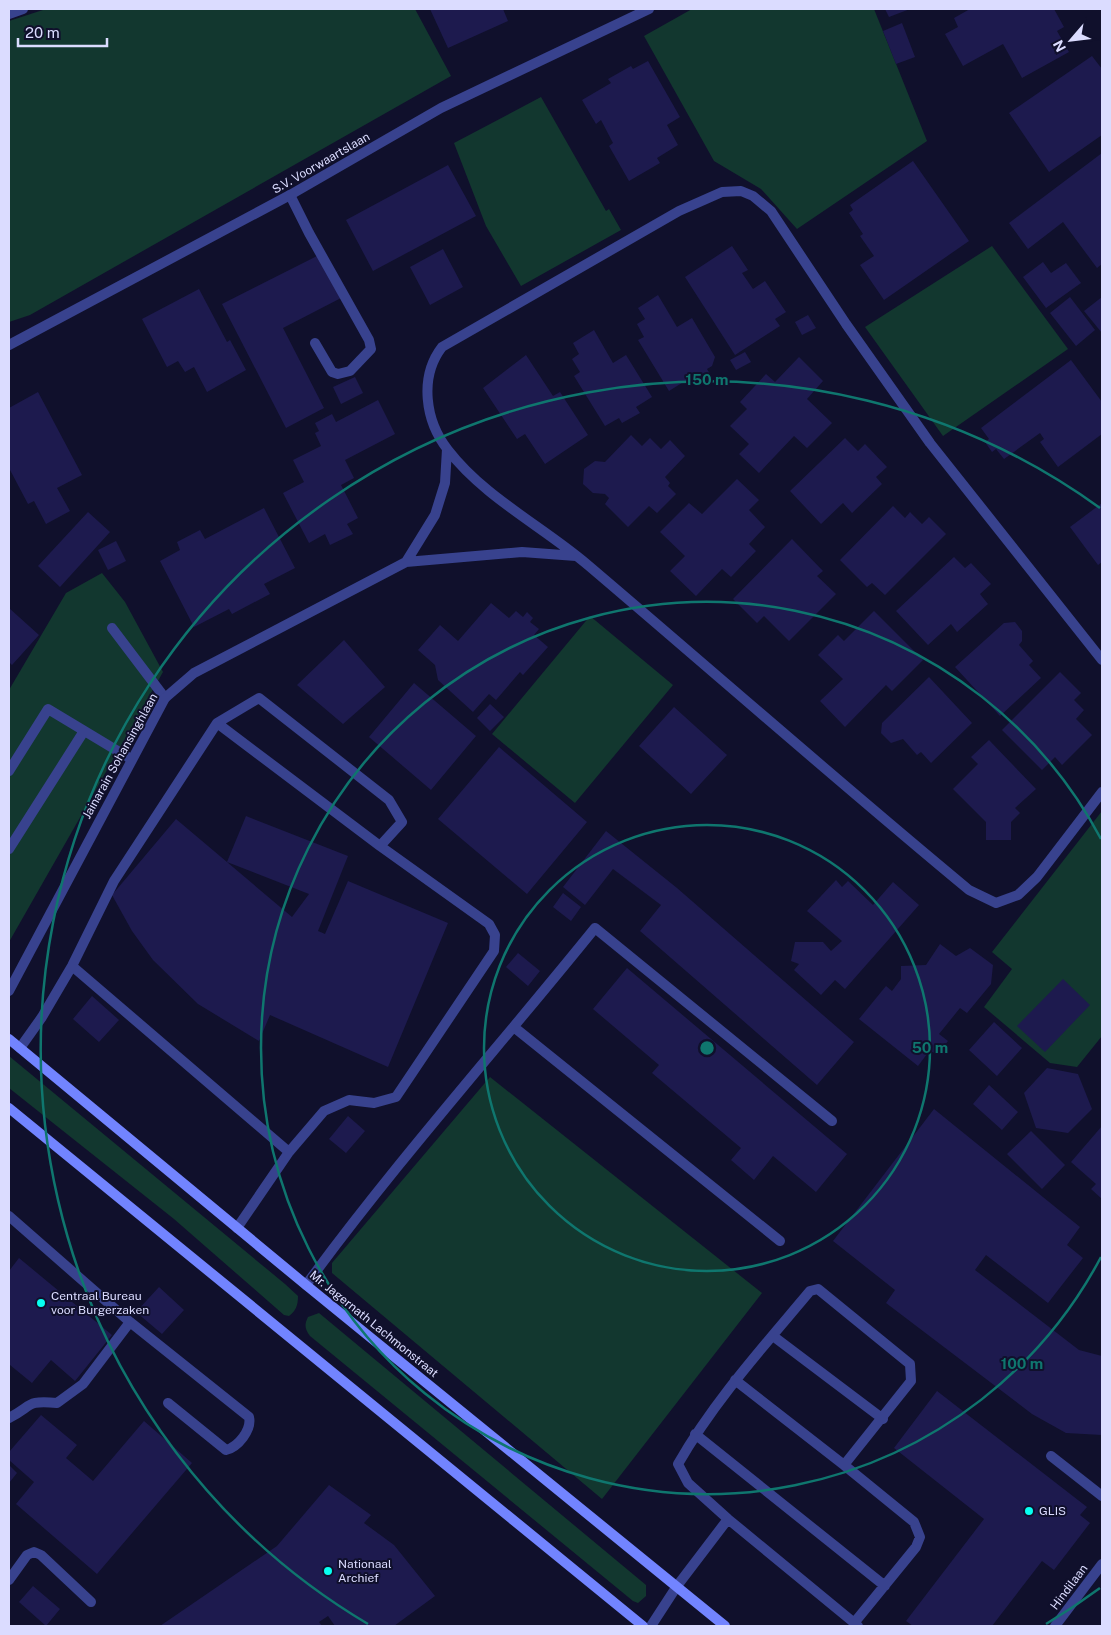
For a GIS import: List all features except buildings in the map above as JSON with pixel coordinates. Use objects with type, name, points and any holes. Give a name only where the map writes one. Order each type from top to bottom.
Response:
[{"type":"main road","name":"Mr. Jagernath Lachmonstraat","points":[[9,1039],[306,1285],[725,1626]]},
{"type":"main road","points":[[9,1108],[643,1626]]},
{"type":"street","points":[[9,14],[23,9]]},
{"type":"street","name":"S.V. Voorwaartslaan","points":[[9,345],[290,195],[441,108],[649,9]]},
{"type":"street","points":[[1102,660],[930,443],[846,324],[772,211],[764,203],[741,191],[722,192],[679,211],[442,347],[433,359],[426,382],[435,430],[447,449],[471,477],[577,556],[969,890],[996,903],[1018,895],[1037,878],[1102,792]]},
{"type":"street","points":[[290,195],[308,233],[369,340],[371,349],[350,370],[338,374],[332,372],[315,343]]},
{"type":"street","points":[[406,562],[435,515],[445,483],[447,449]]},
{"type":"street","points":[[406,562],[522,552],[577,556]]},
{"type":"street","name":"Jainarain Sohansinghlaan","points":[[9,992],[165,698],[194,673],[406,562]]},
{"type":"street","points":[[112,628],[165,698]]},
{"type":"street","points":[[20,1048],[42,1017],[72,966],[114,881],[217,723],[259,698],[390,800],[402,822],[380,846]]},
{"type":"street","points":[[9,771],[48,709],[131,759]]},
{"type":"street","points":[[217,723],[380,846],[488,924],[495,935],[494,951],[396,1097],[374,1103],[349,1100],[324,1111],[289,1152],[238,1228]]},
{"type":"street","points":[[9,849],[84,731]]},
{"type":"street","points":[[306,1285],[353,1221],[515,1028],[595,928],[832,1121]]},
{"type":"street","points":[[72,966],[289,1152]]},
{"type":"street","points":[[515,1028],[780,1241]]},
{"type":"street","points":[[9,1216],[130,1322],[249,1416],[248,1428],[233,1448],[226,1450],[168,1403]]},
{"type":"street","points":[[735,1380],[914,1522],[920,1537],[916,1547],[856,1625],[728,1519],[688,1483],[678,1464],[695,1434],[735,1380],[810,1291],[818,1289],[826,1293],[910,1364],[911,1381],[883,1419],[844,1465]]},
{"type":"street","points":[[9,1418],[29,1404],[38,1401],[57,1403],[83,1384],[130,1322]]},
{"type":"street","points":[[772,1336],[883,1419]]},
{"type":"street","points":[[695,1434],[885,1586]]},
{"type":"street","points":[[1051,1456],[1102,1496]]},
{"type":"street","points":[[650,1626],[677,1586],[728,1519]]},
{"type":"street","points":[[9,1580],[27,1555],[34,1552],[40,1555],[91,1602]]},
{"type":"street","name":"Hindilaan","points":[[1055,1626],[1102,1564]]},
{"type":"green space","points":[[46,9],[415,9],[451,76],[30,315],[9,322],[9,21]]},
{"type":"green space","points":[[692,9],[874,9],[927,141],[797,229],[761,189],[714,161],[644,36]]},
{"type":"green space","points":[[541,97],[606,211],[609,209],[621,230],[521,286],[486,226],[454,143]]},
{"type":"green space","points":[[992,246],[1068,349],[943,436],[865,327]]},
{"type":"green space","points":[[102,573],[125,602],[163,672],[9,942],[9,690],[66,593]]},
{"type":"green space","points":[[590,616],[673,685],[575,803],[492,734]]},
{"type":"green space","points":[[1102,811],[1102,1036],[1077,1067],[1050,1063],[984,1007],[1012,969],[992,952]]},
{"type":"green space","points":[[9,1056],[285,1284],[298,1296],[295,1310],[289,1316],[284,1315],[174,1219],[9,1088]]},
{"type":"green space","points":[[490,1077],[762,1293],[602,1499],[332,1273],[332,1263]]},
{"type":"green space","points":[[319,1313],[646,1585],[646,1596],[638,1603],[633,1601],[310,1336],[306,1327],[308,1317]]},
{"type":"place","name":"Centraal Bureau voor Burgerzaken","points":[[41,1303]]},
{"type":"place","name":"GLIS","points":[[1029,1511]]},
{"type":"place","name":"Nationaal Archief","points":[[328,1571]]}]
